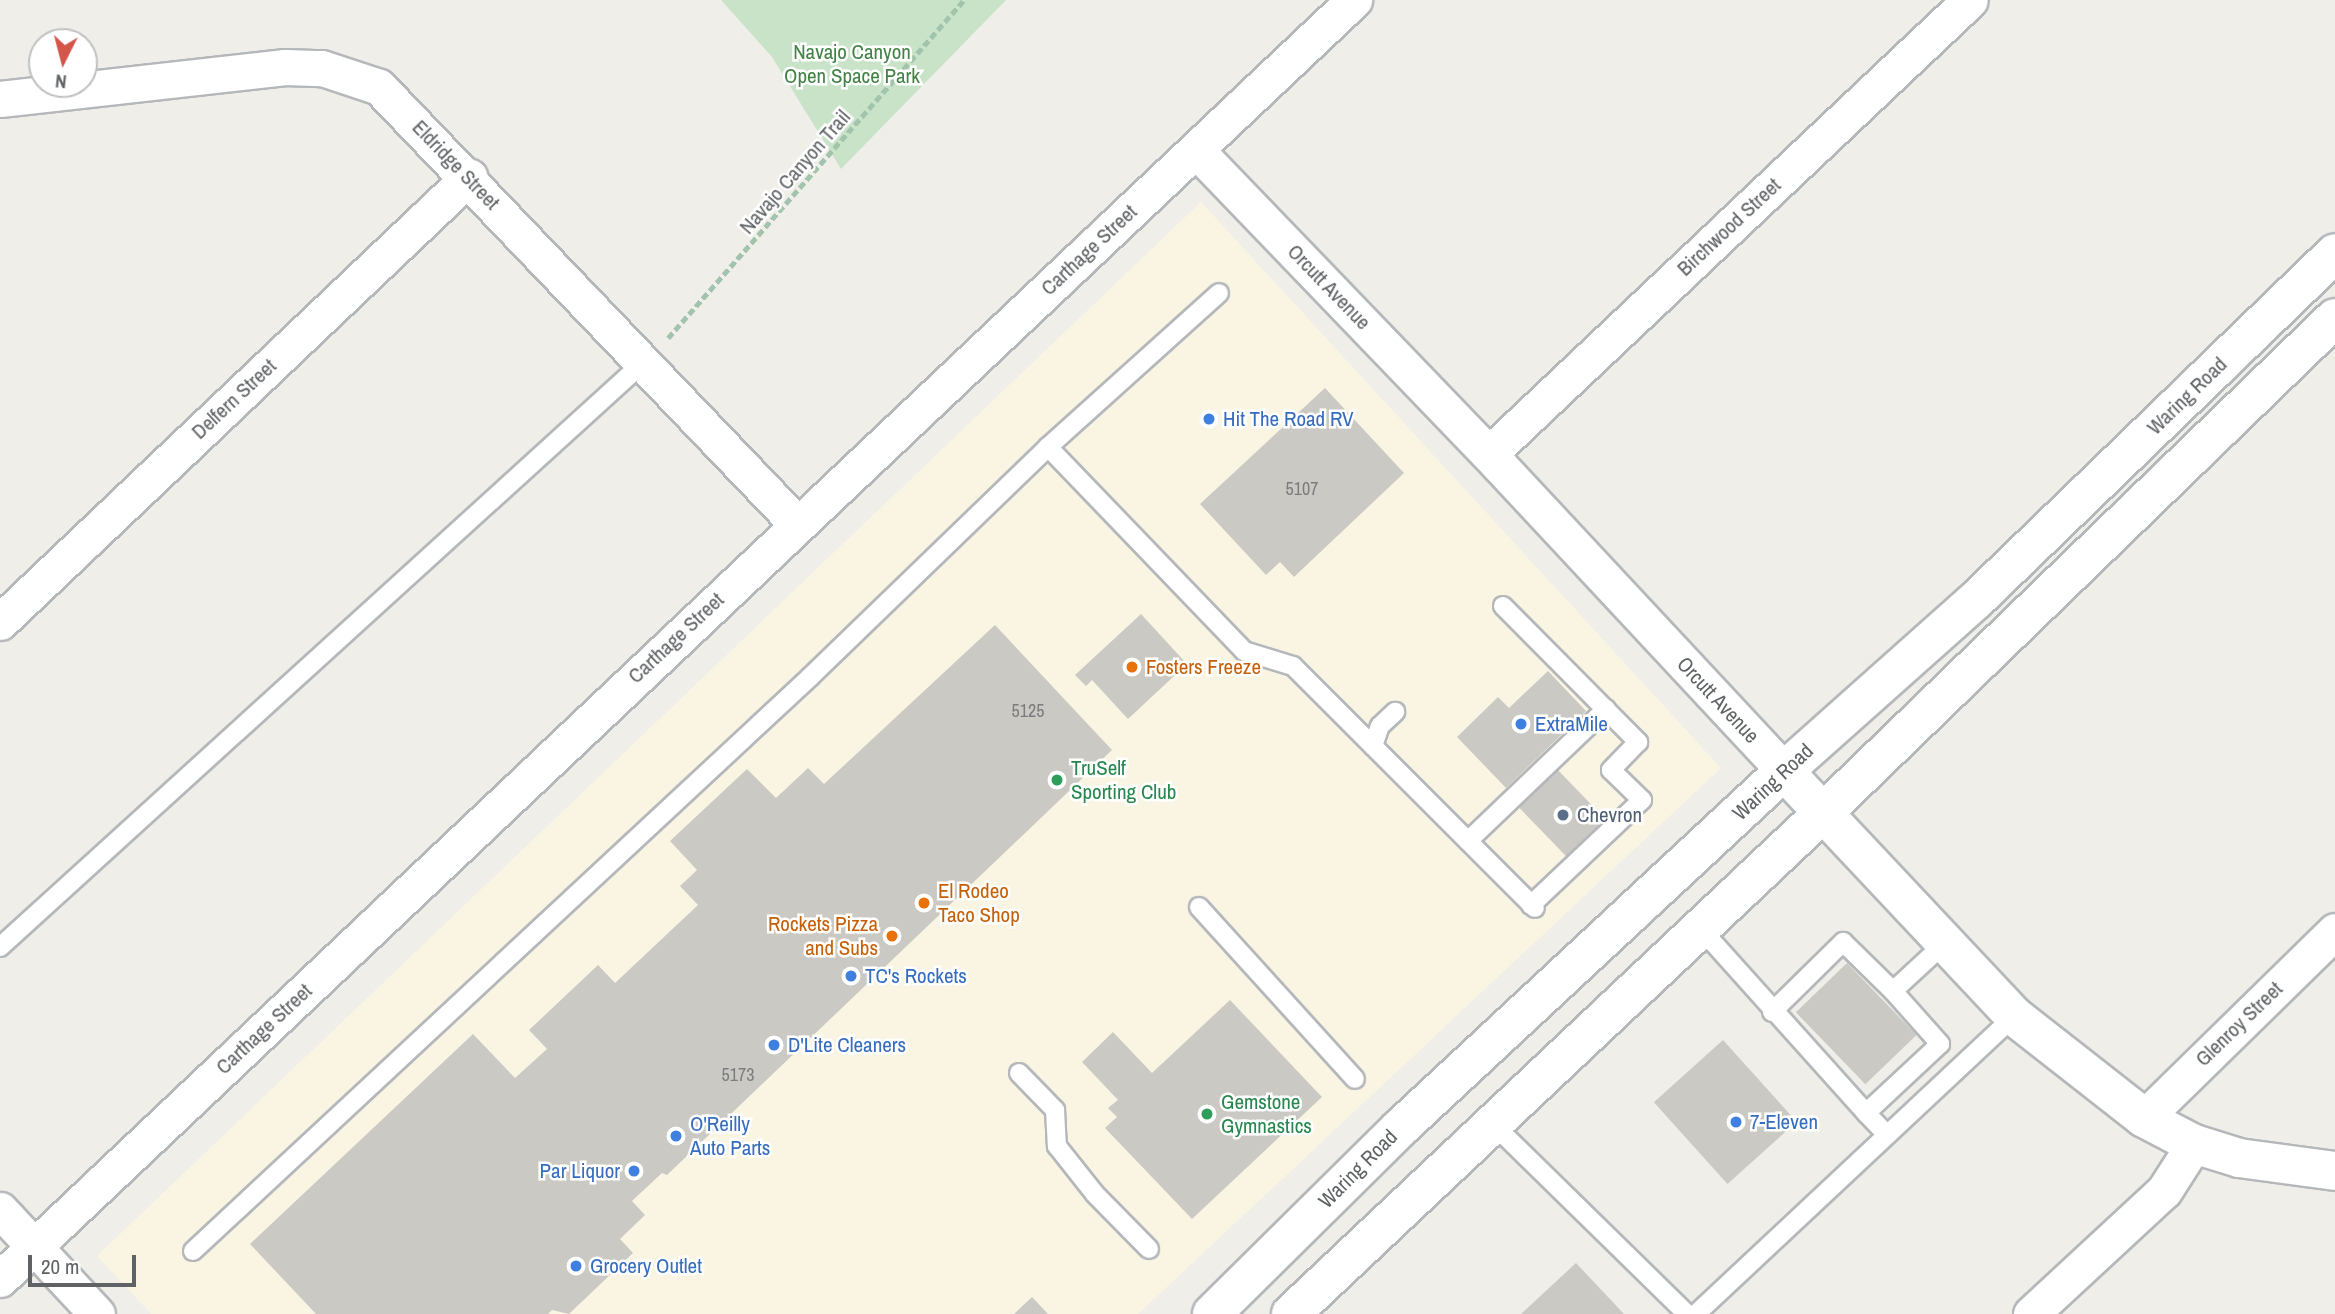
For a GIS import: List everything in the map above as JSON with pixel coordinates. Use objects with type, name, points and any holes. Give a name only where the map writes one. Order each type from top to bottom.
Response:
[{"type":"main road","name":"Waring Road","points":[[1212,1314],[1400,1128],[1784,771],[1976,600],[2335,253]]},
{"type":"main road","points":[[1291,1314],[1825,811],[2335,318]]},
{"type":"main road","name":"Orcutt Avenue","points":[[1784,771],[1825,811],[1944,944],[2014,1016],[2144,1118],[2193,1144],[2239,1158],[2335,1171]]},
{"type":"street","name":"Carthage Street","points":[[0,1279],[1354,0]]},
{"type":"street","name":"Birchwood Street","points":[[1489,454],[1970,0]]},
{"type":"street","name":"Eldridge Street","points":[[0,99],[207,73],[322,68],[379,87],[645,361],[797,524]]},
{"type":"street","name":"Orcutt Avenue","points":[[1196,150],[1489,454],[1784,771]]},
{"type":"street","name":"Delfern Street","points":[[0,622],[469,177]]},
{"type":"street","name":"Glenroy Street","points":[[2144,1118],[2335,931]]},
{"type":"street","points":[[2031,1314],[2164,1191],[2193,1144]]},
{"type":"street","points":[[0,1210],[97,1314]]},
{"type":"lane","points":[[193,1251],[810,677],[1048,447],[1219,293]]},
{"type":"lane","points":[[0,947],[645,361]]},
{"type":"lane","points":[[1048,447],[1244,651],[1293,666],[1533,906],[1642,800],[1611,770],[1638,742],[1503,606]]},
{"type":"lane","points":[[1468,841],[1606,709]]},
{"type":"lane","points":[[1373,746],[1380,726],[1395,712]]},
{"type":"lane","points":[[1199,907],[1355,1079]]},
{"type":"lane","points":[[1701,929],[1772,1012],[1886,1134]]},
{"type":"lane","points":[[1772,1012],[1843,942],[1893,991],[1940,1044],[1866,1113]]},
{"type":"lane","points":[[1893,991],[1944,944]]},
{"type":"lane","points":[[1696,1314],[2014,1016]]},
{"type":"lane","points":[[1019,1073],[1055,1110],[1057,1146],[1095,1194],[1149,1249]]},
{"type":"lane","points":[[1493,1125],[1687,1314]]},
{"type":"path","name":"Navajo Canyon Trail","points":[[645,361],[964,0]]},
{"type":"shaded area","points":[[1201,202],[1721,768],[1138,1314],[151,1314],[97,1256]]},
{"type":"green space","name":"Navajo Canyon Open Space Park","points":[[721,0],[1006,0],[841,169],[772,57]]},
{"type":"building","points":[[1325,388],[1404,473],[1294,577],[1280,562],[1266,575],[1200,504]]},
{"type":"building","points":[[1141,614],[1187,664],[1128,719],[1092,680],[1086,686],[1075,675]]},
{"type":"building","points":[[995,625],[1112,750],[667,1175],[662,1173],[632,1201],[645,1215],[620,1239],[633,1253],[569,1314],[552,1310],[548,1314],[316,1314],[250,1244],[473,1034],[515,1078],[547,1049],[529,1030],[598,965],[615,983],[698,905],[680,886],[697,870],[670,841],[747,769],[776,798],[808,768],[824,784]]},
{"type":"building","name":"ExtraMile","points":[[1548,671],[1586,711],[1506,788],[1457,737],[1498,697],[1509,708]]},
{"type":"building","name":"Chevron","points":[[1555,767],[1611,825],[1572,863],[1516,805]]},
{"type":"building","points":[[1847,963],[1916,1035],[1865,1084],[1796,1012]]},
{"type":"building","points":[[1230,1000],[1322,1097],[1192,1219],[1105,1128],[1117,1117],[1108,1108],[1118,1100],[1082,1062],[1113,1032],[1152,1073]]},
{"type":"building","points":[[1723,1040],[1797,1122],[1727,1184],[1654,1102]]},
{"type":"building","points":[[1576,1263],[1624,1314],[1521,1314]]},
{"type":"building","points":[[1032,1297],[1048,1314],[1014,1314]]},
{"type":"place","name":"Hit The Road RV","points":[[1209,419]]},
{"type":"place","name":"Fosters Freeze","points":[[1132,667]]},
{"type":"place","name":"ExtraMile","points":[[1521,724]]},
{"type":"place","name":"TruSelf Sporting Club","points":[[1057,780]]},
{"type":"place","name":"Chevron","points":[[1563,815]]},
{"type":"place","name":"El Rodeo Taco Shop","points":[[924,903]]},
{"type":"place","name":"Rockets Pizza and Subs","points":[[892,936]]},
{"type":"place","name":"TC's Rockets","points":[[851,976]]},
{"type":"place","name":"D'Lite Cleaners","points":[[774,1045]]},
{"type":"place","name":"Gemstone Gymnastics","points":[[1207,1114]]},
{"type":"place","name":"7-Eleven","points":[[1736,1122]]},
{"type":"place","name":"O'Reilly Auto Parts","points":[[676,1136]]},
{"type":"place","name":"Par Liquor","points":[[634,1171]]},
{"type":"place","name":"Grocery Outlet","points":[[576,1266]]}]
